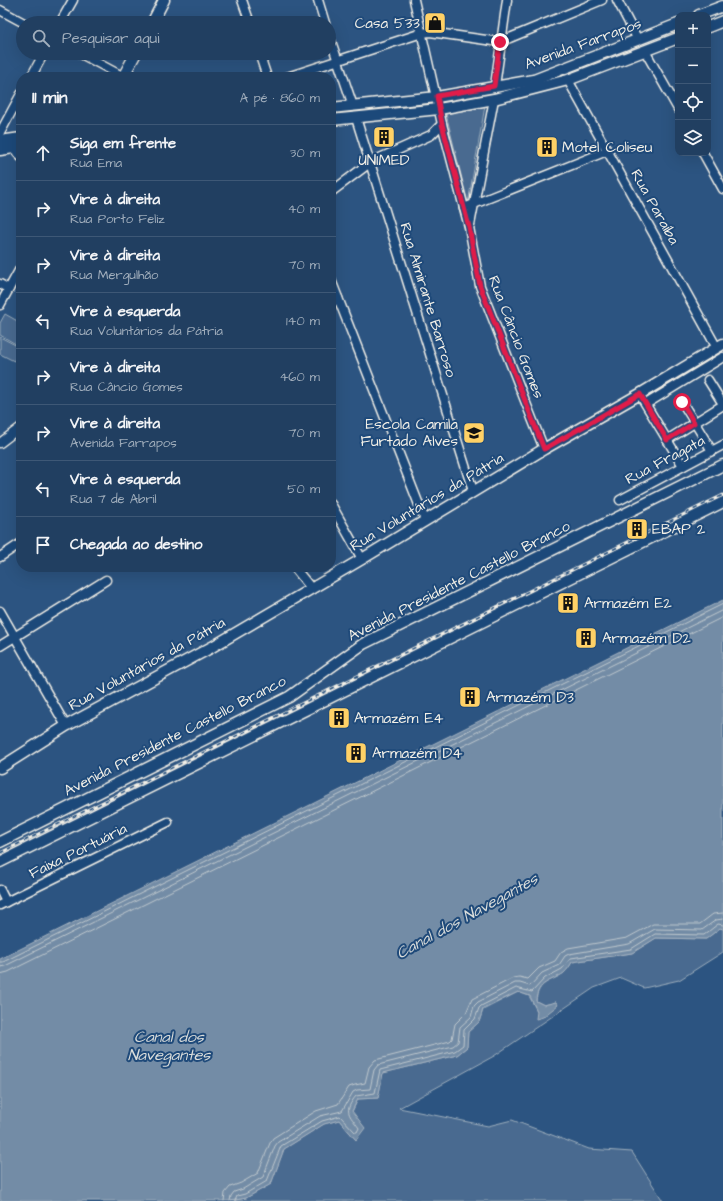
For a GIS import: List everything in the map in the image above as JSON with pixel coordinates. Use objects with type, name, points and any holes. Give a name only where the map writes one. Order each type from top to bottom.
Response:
[{"type":"main road","points":[[156,16],[164,0]]},
{"type":"main road","points":[[704,12],[718,4]]},
{"type":"main road","points":[[711,26],[723,21]]},
{"type":"main road","name":"Avenida Farrapos","points":[[336,108],[437,96],[534,80],[675,25]]},
{"type":"main road","name":"Avenida Farrapos","points":[[336,120],[439,109],[494,99],[568,80],[675,39]]},
{"type":"main road","points":[[126,72],[132,60]]},
{"type":"main road","points":[[0,141],[16,139]]},
{"type":"main road","points":[[0,150],[16,151]]},
{"type":"main road","name":"Rua Voluntários da Pátria","points":[[0,768],[66,726],[212,647],[720,346]]},
{"type":"main road","name":"Avenida Presidente Castello Branco","points":[[0,842],[289,697],[363,644],[723,465]]},
{"type":"main road","points":[[0,862],[723,502]]},
{"type":"street","points":[[64,16],[73,0]]},
{"type":"street","points":[[242,0],[248,16]]},
{"type":"street","points":[[318,0],[323,16]]},
{"type":"street","name":"Rua Câncio Gomes","points":[[414,0],[437,96],[442,124],[469,227],[480,286],[544,449]]},
{"type":"street","points":[[494,86],[507,0]]},
{"type":"street","points":[[303,72],[422,33],[430,32],[500,42],[602,0]]},
{"type":"street","points":[[617,0],[638,40]]},
{"type":"street","points":[[0,10],[16,19]]},
{"type":"street","points":[[645,51],[675,104]]},
{"type":"street","points":[[336,58],[353,106]]},
{"type":"street","points":[[34,72],[40,60]]},
{"type":"street","points":[[92,60],[114,72]]},
{"type":"street","points":[[261,60],[265,72]]},
{"type":"street","name":"Rua Paraíba","points":[[568,80],[607,151],[720,346]]},
{"type":"street","points":[[469,227],[494,99]]},
{"type":"street","points":[[0,133],[16,103]]},
{"type":"street","name":"Rua Almirante Barroso","points":[[356,118],[473,491]]},
{"type":"street","points":[[336,188],[371,162],[430,135],[442,124]]},
{"type":"street","points":[[464,208],[607,151]]},
{"type":"street","points":[[705,156],[723,189]]},
{"type":"street","points":[[0,305],[16,276]]},
{"type":"street","points":[[0,284],[9,289]]},
{"type":"street","points":[[336,293],[425,520]]},
{"type":"street","points":[[646,404],[723,357]]},
{"type":"street","points":[[667,440],[723,405],[708,380]]},
{"type":"street","points":[[640,394],[683,466]]},
{"type":"street","points":[[682,402],[712,451]]},
{"type":"street","points":[[0,443],[16,431]]},
{"type":"street","name":"Rua Fragata","points":[[620,500],[723,445]]},
{"type":"street","points":[[336,513],[362,559]]},
{"type":"street","points":[[0,557],[16,546]]},
{"type":"street","points":[[298,572],[311,588]]},
{"type":"street","points":[[0,646],[106,580]]},
{"type":"street","points":[[0,611],[66,726]]},
{"type":"street","name":"Faixa Portuária","points":[[1,904],[168,822]]},
{"type":"street","points":[[0,890],[1,904]]},
{"type":"shaded area","points":[[485,106],[468,203],[446,114]]},
{"type":"shaded area","points":[[5,314],[16,320],[16,344],[0,335],[0,323]]},
{"type":"shaded area","points":[[0,337],[16,345],[16,357],[14,361],[0,354]]},
{"type":"shaded area","points":[[720,928],[723,929],[723,952],[679,980],[644,988],[621,978],[594,988],[494,1056],[399,1108],[488,1126],[512,1120],[589,1149],[632,1152],[663,1201],[231,1201],[246,1198],[271,1184],[284,1149],[324,1124],[339,1120],[356,1140],[352,1112],[358,1099],[378,1098],[383,1073],[457,1055],[467,1047],[468,1032],[479,1022],[483,1010],[518,992],[529,996],[537,1011],[556,1002],[544,1005],[536,1001],[539,989],[546,983],[564,973],[572,962],[632,953],[656,938],[706,939]]},
{"type":"water","name":"Canal dos Navegantes","points":[[723,600],[723,929],[720,928],[706,939],[656,938],[632,953],[572,962],[564,973],[546,983],[539,989],[536,1001],[544,1005],[556,1002],[558,1005],[543,1017],[536,1019],[537,1011],[530,996],[518,992],[483,1009],[479,1022],[468,1032],[467,1047],[457,1055],[383,1073],[378,1098],[358,1099],[352,1111],[365,1128],[356,1140],[339,1120],[324,1124],[284,1149],[271,1184],[246,1198],[230,1201],[0,1201],[0,959]]},
{"type":"railway","points":[[0,853],[723,495]]},
{"type":"place","name":"Casa 533","points":[[435,23]]},
{"type":"place","name":"UNIMED","points":[[384,137]]},
{"type":"place","name":"Motel Coliseu","points":[[547,147]]},
{"type":"place","name":"Escola Camila Furtado Alves","points":[[474,433]]},
{"type":"place","name":"EBAP 2","points":[[637,529]]},
{"type":"place","name":"Armazém E2","points":[[568,603]]},
{"type":"place","name":"Armazém D2","points":[[586,638]]},
{"type":"place","name":"Armazém D3","points":[[470,697]]},
{"type":"place","name":"Armazém E4","points":[[339,718]]},
{"type":"place","name":"Armazém D4","points":[[356,753]]},
{"type":"route","points":[[500,42],[494,86],[437,96],[442,124],[469,227],[480,286],[544,449],[640,394],[667,440],[694,423],[682,402]]}]
